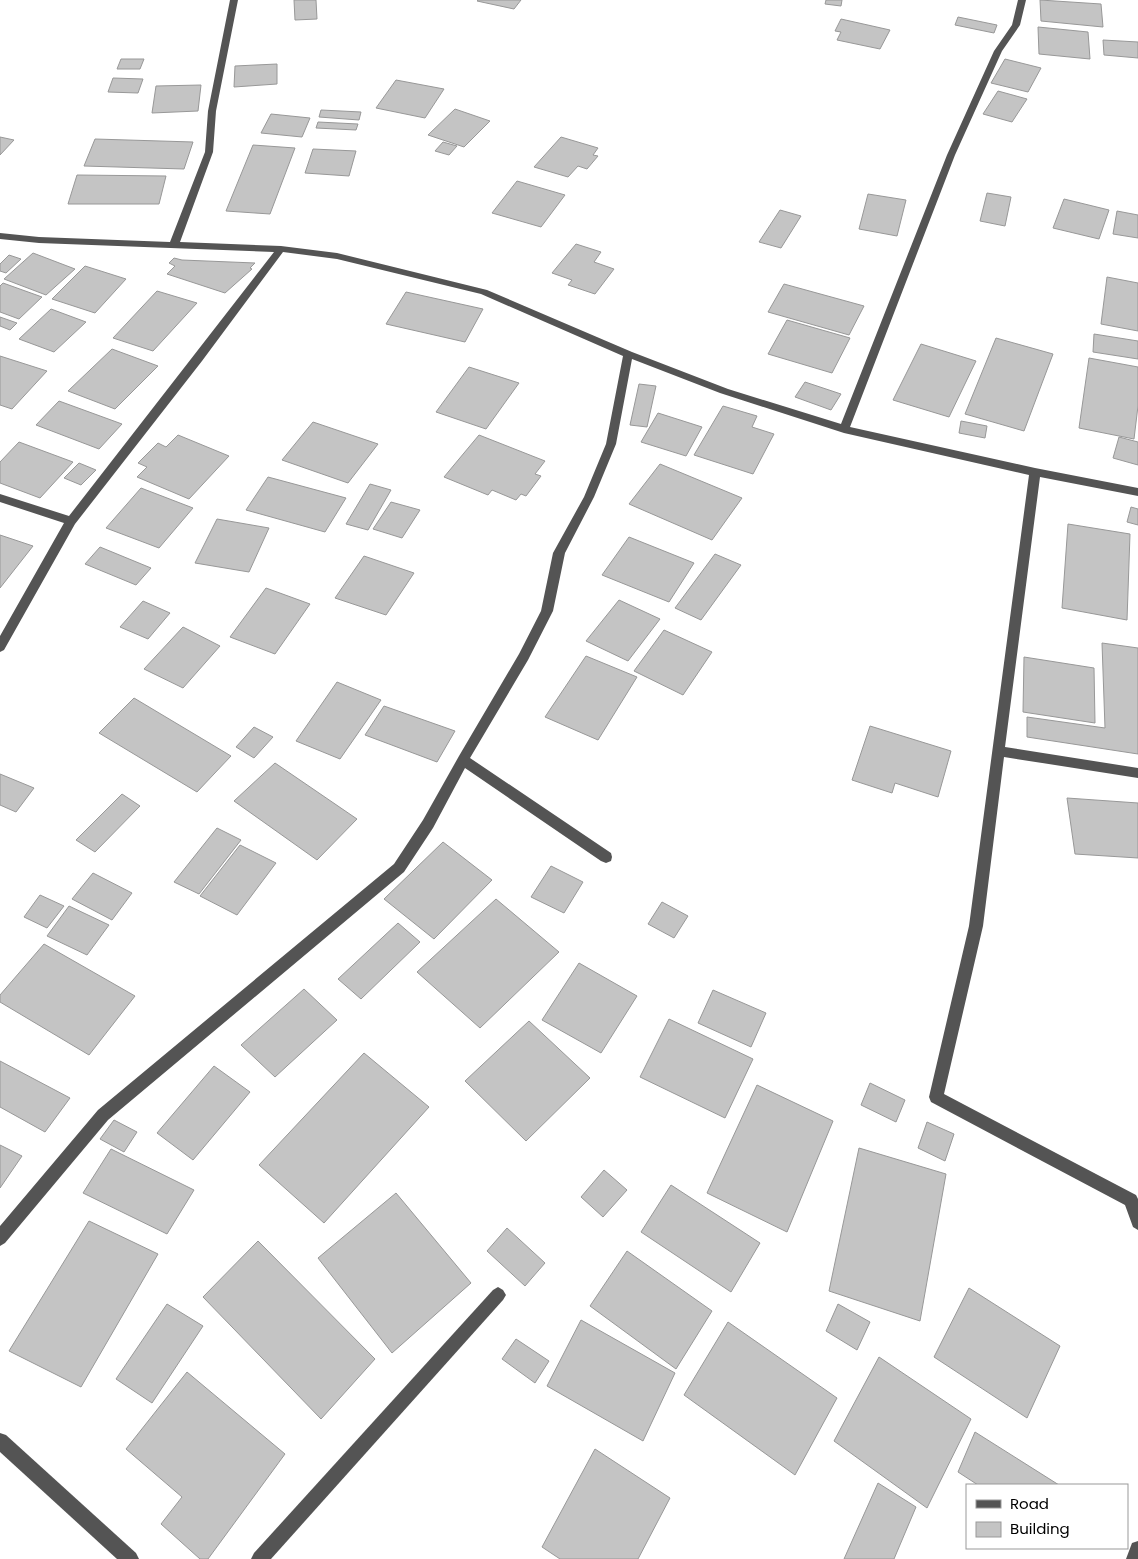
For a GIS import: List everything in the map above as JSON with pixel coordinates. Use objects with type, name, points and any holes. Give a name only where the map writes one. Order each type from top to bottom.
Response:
[{"type":"street","points":[[174,245],[209,152],[212,111],[234,0]]},
{"type":"street","points":[[844,428],[951,155],[998,51],[1016,25],[1022,0]]},
{"type":"street","points":[[0,236],[39,240],[281,249],[337,256],[484,292],[628,354],[724,391],[844,428],[1035,472],[1138,492]]},
{"type":"street","points":[[0,648],[71,521],[198,359],[281,249]]},
{"type":"street","points":[[0,1238],[103,1115],[399,868],[428,824],[463,760],[524,657],[548,611],[559,553],[589,497],[611,444],[628,354]]},
{"type":"street","points":[[1035,472],[976,926],[936,1097],[1131,1200],[1138,1222]]},
{"type":"street","points":[[0,498],[71,521]]},
{"type":"street","points":[[1000,752],[1138,773]]},
{"type":"street","points":[[463,760],[606,857]]},
{"type":"street","points":[[260,1559],[498,1295]]},
{"type":"street","points":[[0,1440],[130,1559]]},
{"type":"street","points":[[1135,1559],[1138,1549]]},
{"type":"building","points":[[294,0],[316,0],[317,19],[295,20]]},
{"type":"building","points":[[478,0],[521,0],[514,9]]},
{"type":"building","points":[[826,0],[842,0],[841,6],[825,4]]},
{"type":"building","points":[[1040,0],[1101,4],[1103,27],[1041,21]]},
{"type":"building","points":[[958,17],[997,25],[994,33],[955,25]]},
{"type":"building","points":[[841,19],[890,30],[880,49],[837,40],[841,32],[835,31]]},
{"type":"building","points":[[1038,27],[1088,32],[1090,59],[1039,54]]},
{"type":"building","points":[[1103,40],[1138,42],[1138,58],[1104,55]]},
{"type":"building","points":[[121,59],[144,59],[140,69],[117,69]]},
{"type":"building","points":[[1005,59],[1041,68],[1028,92],[991,83]]},
{"type":"building","points":[[277,64],[277,84],[234,87],[235,66]]},
{"type":"building","points":[[113,78],[143,79],[138,93],[108,92]]},
{"type":"building","points":[[396,80],[444,89],[425,118],[376,108]]},
{"type":"building","points":[[201,85],[198,111],[152,113],[156,86]]},
{"type":"building","points":[[998,91],[1027,99],[1012,122],[983,114]]},
{"type":"building","points":[[455,109],[490,121],[464,147],[428,135]]},
{"type":"building","points":[[321,110],[361,112],[359,120],[319,117]]},
{"type":"building","points":[[271,114],[310,118],[302,137],[261,133]]},
{"type":"building","points":[[318,122],[358,124],[356,130],[316,128]]},
{"type":"building","points":[[0,137],[14,140],[0,155]]},
{"type":"building","points":[[561,137],[598,148],[593,155],[598,156],[587,169],[578,166],[568,177],[534,167]]},
{"type":"building","points":[[95,139],[193,142],[184,169],[84,166]]},
{"type":"building","points":[[443,142],[457,146],[449,155],[435,151]]},
{"type":"building","points":[[253,145],[295,148],[270,214],[226,211]]},
{"type":"building","points":[[313,149],[356,151],[349,176],[305,173]]},
{"type":"building","points":[[77,175],[166,176],[159,204],[68,204]]},
{"type":"building","points":[[517,181],[565,195],[541,227],[492,213]]},
{"type":"building","points":[[987,193],[1011,197],[1005,226],[980,221]]},
{"type":"building","points":[[868,194],[906,200],[897,236],[859,229]]},
{"type":"building","points":[[1064,199],[1109,210],[1099,239],[1053,228]]},
{"type":"building","points":[[780,210],[801,216],[781,248],[759,242]]},
{"type":"building","points":[[1117,211],[1138,215],[1138,238],[1113,234]]},
{"type":"building","points":[[576,244],[601,252],[594,262],[614,269],[595,294],[568,285],[572,280],[552,273]]},
{"type":"building","points":[[33,253],[75,269],[46,295],[4,279]]},
{"type":"building","points":[[9,255],[21,259],[6,273],[0,271],[0,264]]},
{"type":"building","points":[[174,258],[182,260],[255,263],[250,268],[252,269],[225,293],[167,274],[175,266],[169,263]]},
{"type":"building","points":[[85,266],[126,279],[95,313],[52,299]]},
{"type":"building","points":[[1107,277],[1138,283],[1138,331],[1101,324]]},
{"type":"building","points":[[3,283],[42,297],[19,319],[0,312],[0,286]]},
{"type":"building","points":[[784,284],[864,306],[849,335],[768,312]]},
{"type":"building","points":[[157,291],[197,303],[153,351],[113,338]]},
{"type":"building","points":[[406,292],[483,309],[465,342],[386,324]]},
{"type":"building","points":[[51,309],[86,322],[54,352],[19,339]]},
{"type":"building","points":[[0,317],[17,323],[10,330],[0,326]]},
{"type":"building","points":[[787,320],[850,338],[832,373],[768,354]]},
{"type":"building","points":[[1094,334],[1138,341],[1138,359],[1093,352]]},
{"type":"building","points":[[996,338],[1053,354],[1024,431],[965,414]]},
{"type":"building","points":[[921,344],[976,361],[949,417],[893,400]]},
{"type":"building","points":[[112,349],[158,366],[115,409],[68,391]]},
{"type":"building","points":[[0,356],[47,371],[12,409],[0,405]]},
{"type":"building","points":[[1089,358],[1138,367],[1138,406],[1134,439],[1079,428]]},
{"type":"building","points":[[469,367],[519,383],[486,429],[436,412]]},
{"type":"building","points":[[805,382],[841,394],[831,410],[795,397]]},
{"type":"building","points":[[639,384],[656,386],[647,427],[630,425]]},
{"type":"building","points":[[59,401],[122,424],[99,449],[36,425]]},
{"type":"building","points":[[723,406],[757,416],[752,427],[774,434],[753,474],[694,455]]},
{"type":"building","points":[[658,413],[702,427],[686,456],[641,442]]},
{"type":"building","points":[[961,421],[987,426],[985,438],[959,433]]},
{"type":"building","points":[[313,422],[378,444],[348,483],[282,460]]},
{"type":"building","points":[[178,435],[229,456],[189,499],[137,477],[147,467],[138,463],[158,443],[166,447]]},
{"type":"building","points":[[479,435],[545,461],[535,474],[541,476],[526,496],[521,494],[516,500],[492,490],[488,495],[444,477]]},
{"type":"building","points":[[1119,437],[1138,442],[1138,465],[1113,458]]},
{"type":"building","points":[[19,442],[73,462],[40,498],[0,483],[0,462]]},
{"type":"building","points":[[79,463],[96,470],[81,485],[64,478]]},
{"type":"building","points":[[660,464],[742,498],[712,540],[629,504]]},
{"type":"building","points":[[268,477],[346,498],[325,532],[246,510]]},
{"type":"building","points":[[370,484],[391,490],[368,530],[346,524]]},
{"type":"building","points":[[141,488],[193,508],[159,548],[106,528]]},
{"type":"building","points":[[391,502],[420,510],[402,538],[373,529]]},
{"type":"building","points":[[1131,507],[1138,509],[1138,525],[1127,522]]},
{"type":"building","points":[[217,519],[269,528],[249,572],[195,563]]},
{"type":"building","points":[[1068,524],[1130,534],[1127,620],[1062,608]]},
{"type":"building","points":[[0,535],[33,546],[0,588]]},
{"type":"building","points":[[629,537],[694,563],[669,602],[602,575]]},
{"type":"building","points":[[100,547],[151,568],[136,585],[85,564]]},
{"type":"building","points":[[715,554],[741,565],[701,620],[675,608]]},
{"type":"building","points":[[364,556],[414,573],[386,615],[335,598]]},
{"type":"building","points":[[266,588],[310,604],[275,654],[230,637]]},
{"type":"building","points":[[619,600],[660,619],[628,661],[586,641]]},
{"type":"building","points":[[143,601],[170,613],[148,639],[120,627]]},
{"type":"building","points":[[183,627],[220,646],[183,688],[144,669]]},
{"type":"building","points":[[664,630],[712,652],[683,695],[634,671]]},
{"type":"building","points":[[1102,643],[1138,648],[1138,754],[1027,737],[1027,717],[1105,728]]},
{"type":"building","points":[[586,656],[637,677],[598,740],[545,717]]},
{"type":"building","points":[[1024,657],[1094,668],[1095,723],[1023,712]]},
{"type":"building","points":[[337,682],[381,700],[340,759],[296,741]]},
{"type":"building","points":[[134,698],[231,756],[197,792],[99,733]]},
{"type":"building","points":[[384,706],[455,731],[437,762],[365,735]]},
{"type":"building","points":[[870,726],[951,751],[938,797],[895,783],[892,793],[852,780]]},
{"type":"building","points":[[254,727],[273,737],[254,758],[236,747]]},
{"type":"building","points":[[275,763],[357,819],[317,860],[234,801]]},
{"type":"building","points":[[0,774],[34,788],[16,812],[0,805]]},
{"type":"building","points":[[122,794],[140,806],[95,852],[76,840]]},
{"type":"building","points":[[1067,798],[1138,803],[1138,858],[1075,854]]},
{"type":"building","points":[[217,828],[241,840],[199,894],[174,882]]},
{"type":"building","points":[[443,842],[492,880],[434,939],[384,899]]},
{"type":"building","points":[[240,845],[276,863],[237,915],[200,896]]},
{"type":"building","points":[[551,866],[583,882],[564,913],[531,897]]},
{"type":"building","points":[[93,873],[132,893],[112,920],[72,899]]},
{"type":"building","points":[[40,895],[64,906],[47,928],[24,917]]},
{"type":"building","points":[[496,899],[559,952],[480,1028],[417,972]]},
{"type":"building","points":[[662,902],[688,916],[674,938],[648,924]]},
{"type":"building","points":[[69,906],[109,925],[87,955],[47,936]]},
{"type":"building","points":[[398,923],[420,942],[361,999],[338,979]]},
{"type":"building","points":[[44,944],[135,996],[89,1055],[0,1002],[0,995]]},
{"type":"building","points":[[579,963],[637,996],[601,1053],[542,1020]]},
{"type":"building","points":[[304,989],[337,1020],[275,1077],[241,1045]]},
{"type":"building","points":[[713,990],[766,1013],[751,1047],[698,1023]]},
{"type":"building","points":[[669,1019],[753,1059],[725,1118],[640,1077]]},
{"type":"building","points":[[529,1021],[590,1078],[526,1141],[465,1081]]},
{"type":"building","points":[[364,1053],[429,1107],[324,1223],[259,1165]]},
{"type":"building","points":[[0,1061],[70,1098],[45,1132],[0,1107]]},
{"type":"building","points":[[214,1066],[250,1092],[193,1160],[157,1133]]},
{"type":"building","points":[[870,1083],[905,1100],[896,1122],[861,1105]]},
{"type":"building","points":[[757,1085],[833,1121],[787,1232],[707,1193]]},
{"type":"building","points":[[114,1120],[137,1132],[124,1152],[100,1139]]},
{"type":"building","points":[[927,1122],[954,1134],[945,1161],[918,1148]]},
{"type":"building","points":[[0,1145],[22,1156],[0,1188]]},
{"type":"building","points":[[859,1148],[946,1174],[920,1321],[829,1291]]},
{"type":"building","points":[[111,1149],[194,1190],[167,1234],[83,1193]]},
{"type":"building","points":[[604,1170],[627,1190],[603,1217],[581,1197]]},
{"type":"building","points":[[671,1185],[760,1243],[731,1292],[641,1232]]},
{"type":"building","points":[[396,1193],[471,1283],[392,1353],[318,1258]]},
{"type":"building","points":[[89,1221],[158,1254],[81,1387],[9,1351]]},
{"type":"building","points":[[507,1228],[545,1263],[525,1286],[487,1251]]},
{"type":"building","points":[[258,1241],[375,1359],[321,1419],[203,1297]]},
{"type":"building","points":[[627,1251],[712,1311],[676,1369],[590,1306]]},
{"type":"building","points":[[969,1288],[1060,1346],[1027,1418],[934,1357]]},
{"type":"building","points":[[167,1304],[203,1326],[152,1403],[116,1379]]},
{"type":"building","points":[[838,1304],[870,1322],[857,1350],[826,1331]]},
{"type":"building","points":[[581,1320],[675,1373],[643,1441],[547,1386]]},
{"type":"building","points":[[728,1322],[837,1398],[795,1475],[684,1395]]},
{"type":"building","points":[[516,1339],[549,1361],[535,1383],[502,1359]]},
{"type":"building","points":[[879,1357],[971,1419],[927,1508],[834,1441]]},
{"type":"building","points":[[187,1372],[285,1454],[208,1559],[200,1559],[161,1524],[182,1497],[126,1449]]},
{"type":"building","points":[[975,1432],[1057,1484],[976,1484],[958,1472]]},
{"type":"building","points":[[595,1449],[670,1498],[638,1559],[560,1559],[542,1547]]},
{"type":"building","points":[[878,1483],[916,1507],[894,1559],[844,1559]]}]
